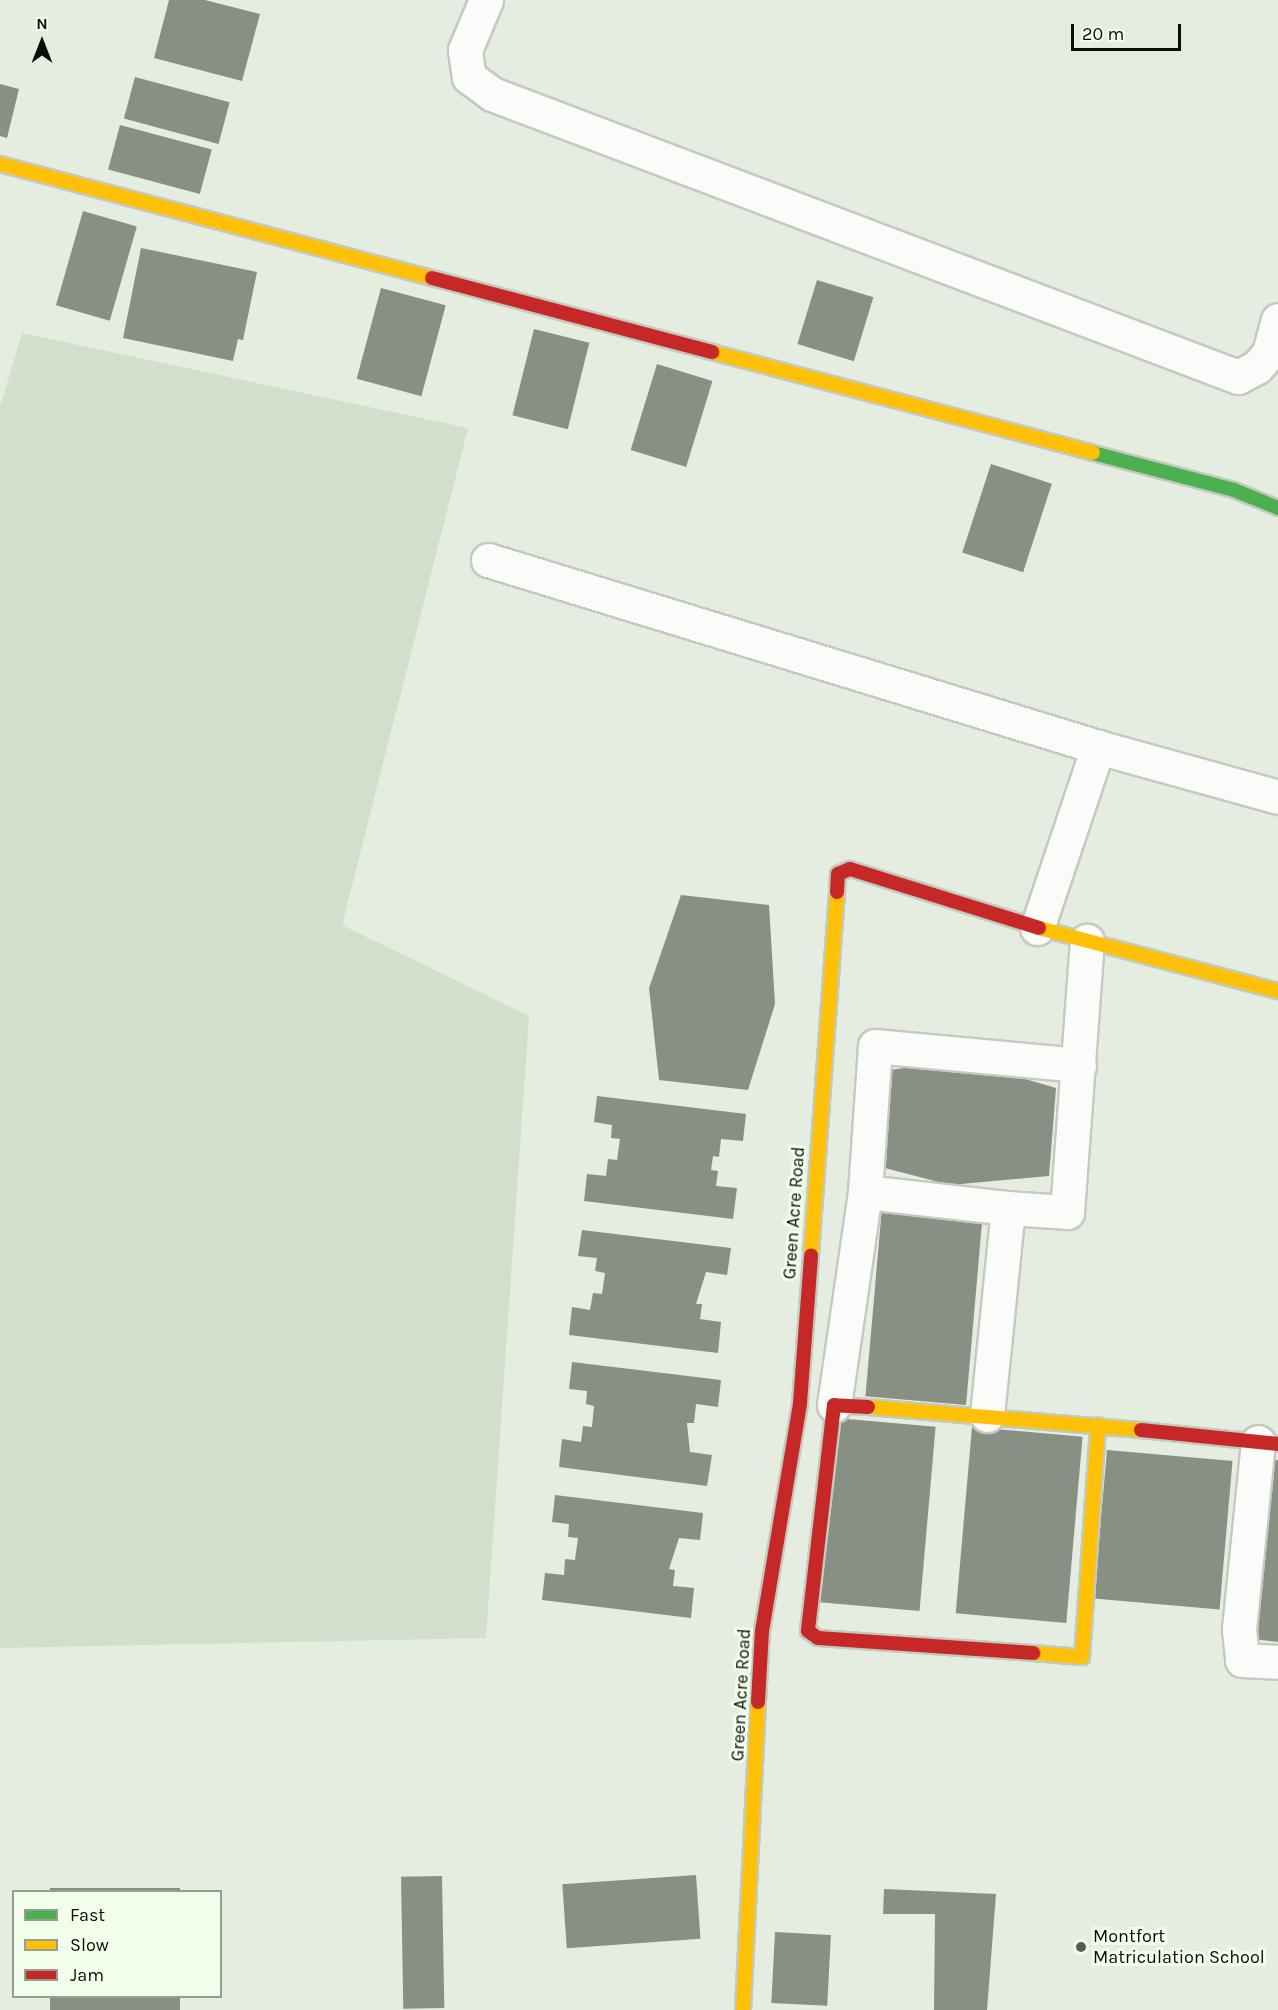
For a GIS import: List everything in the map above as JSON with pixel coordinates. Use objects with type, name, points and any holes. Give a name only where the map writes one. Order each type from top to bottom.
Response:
[{"type":"street","points":[[486,0],[465,50],[469,77],[492,94],[1238,377],[1257,367],[1269,353],[1278,320]]},
{"type":"street","points":[[0,164],[1222,487],[1278,508]]},
{"type":"street","points":[[488,560],[1098,747],[1278,797]]},
{"type":"street","points":[[1037,928],[1098,747]]},
{"type":"street","name":"Green Acre Road","points":[[743,2010],[762,1631],[800,1403],[835,881],[843,869],[850,869],[1037,928],[1278,991]]},
{"type":"street","points":[[864,1192],[1008,1208],[1067,1212],[1087,941]]},
{"type":"street","points":[[1079,1065],[875,1046],[864,1192],[834,1405],[808,1630],[818,1638],[1082,1657],[1098,1426]]},
{"type":"street","points":[[987,1415],[1008,1208]]},
{"type":"street","points":[[834,1405],[987,1415],[1268,1443],[1239,1629],[1242,1660],[1278,1662]]},
{"type":"green space","points":[[22,333],[468,428],[342,925],[529,1016],[486,1638],[0,1648],[0,407]]},
{"type":"building","points":[[169,0],[205,0],[260,14],[242,81],[154,58]]},
{"type":"building","points":[[135,77],[230,102],[219,144],[124,119]]},
{"type":"building","points":[[0,84],[19,89],[7,138],[0,136]]},
{"type":"building","points":[[120,125],[212,150],[200,194],[108,169]]},
{"type":"building","points":[[83,211],[137,226],[110,321],[56,305]]},
{"type":"building","points":[[141,248],[257,272],[243,340],[238,339],[233,361],[123,338]]},
{"type":"building","points":[[817,280],[873,297],[854,361],[797,344]]},
{"type":"building","points":[[381,288],[446,305],[421,396],[357,379]]},
{"type":"building","points":[[534,329],[589,343],[568,429],[512,415]]},
{"type":"building","points":[[657,364],[712,381],[686,467],[631,450]]},
{"type":"building","points":[[991,464],[1052,484],[1023,572],[962,552]]},
{"type":"building","points":[[681,895],[769,905],[775,1004],[748,1090],[659,1080],[649,988]]},
{"type":"building","points":[[961,1060],[1056,1088],[1049,1176],[950,1185],[862,1162],[869,1073]]},
{"type":"building","points":[[597,1096],[746,1114],[743,1141],[721,1139],[719,1157],[713,1156],[711,1170],[718,1171],[716,1186],[737,1188],[733,1219],[584,1201],[587,1174],[606,1176],[608,1159],[617,1160],[620,1139],[611,1138],[612,1125],[594,1122]]},
{"type":"building","points":[[882,1207],[983,1216],[966,1405],[865,1396]]},
{"type":"building","points":[[582,1230],[731,1248],[727,1275],[706,1272],[696,1304],[702,1304],[700,1319],[721,1322],[718,1353],[569,1335],[572,1307],[590,1310],[593,1293],[602,1294],[605,1273],[595,1271],[597,1258],[578,1256]]},
{"type":"building","points":[[572,1362],[721,1380],[718,1407],[696,1404],[694,1423],[687,1423],[690,1452],[712,1455],[707,1486],[559,1467],[562,1439],[581,1442],[583,1426],[592,1427],[594,1406],[586,1404],[587,1391],[569,1389]]},
{"type":"building","points":[[836,1418],[936,1427],[919,1611],[820,1602]]},
{"type":"building","points":[[972,1427],[1083,1437],[1066,1623],[956,1613]]},
{"type":"building","points":[[1107,1450],[1233,1461],[1220,1609],[1094,1598]]},
{"type":"building","points":[[1269,1460],[1278,1460],[1278,1642],[1252,1639]]},
{"type":"building","points":[[555,1495],[703,1513],[700,1540],[679,1538],[669,1569],[675,1570],[673,1586],[694,1588],[691,1618],[542,1600],[545,1573],[564,1575],[565,1559],[575,1560],[578,1538],[568,1537],[569,1524],[552,1522]]},
{"type":"building","points":[[696,1875],[700,1939],[567,1948],[562,1884]]},
{"type":"building","points":[[442,1876],[444,2008],[403,2009],[401,1877]]},
{"type":"building","points":[[50,1888],[180,1888],[180,1890],[50,1890]]},
{"type":"building","points":[[884,1889],[996,1894],[987,2010],[934,2010],[935,1914],[883,1914]]},
{"type":"building","points":[[775,1932],[831,1935],[827,2006],[771,2003]]},
{"type":"building","points":[[50,1998],[180,1998],[180,2010],[50,2010]]},
{"type":"traffic: fast","points":[[1093,453],[1234,490],[1278,508]]},
{"type":"traffic: slow","points":[[0,164],[432,278]]},
{"type":"traffic: slow","points":[[712,352],[1093,453]]},
{"type":"traffic: slow","points":[[811,1255],[837,892]]},
{"type":"traffic: slow","points":[[1039,928],[1278,991]]},
{"type":"traffic: slow","points":[[868,1407],[1141,1430]]},
{"type":"traffic: slow","points":[[1033,1653],[1082,1657],[1098,1426]]},
{"type":"traffic: slow","points":[[743,2010],[758,1702]]},
{"type":"traffic: jam","points":[[432,278],[712,352]]},
{"type":"traffic: jam","points":[[837,892],[838,874],[850,869],[1039,928]]},
{"type":"traffic: jam","points":[[758,1702],[762,1631],[800,1403],[811,1255]]},
{"type":"traffic: jam","points":[[868,1407],[834,1405],[808,1631],[818,1638],[1033,1653]]},
{"type":"traffic: jam","points":[[1141,1430],[1278,1444]]},
{"type":"place","name":"Montfort Matriculation School","points":[[1081,1947]]}]
